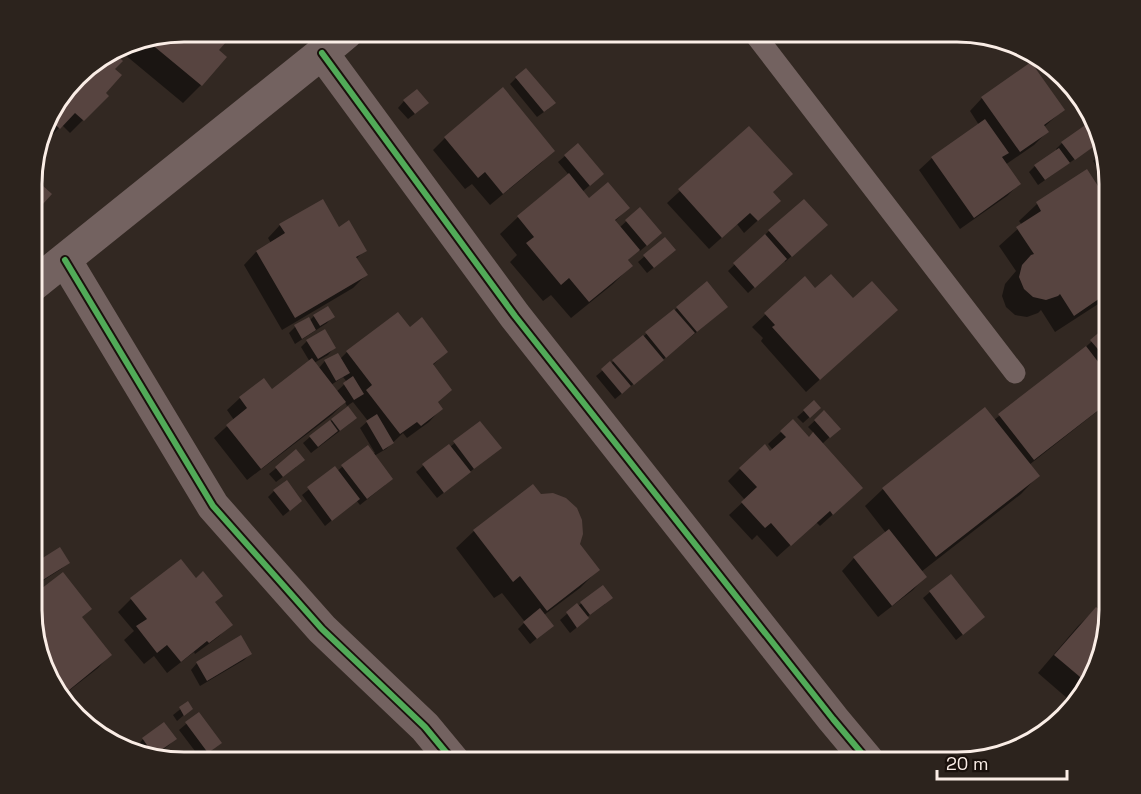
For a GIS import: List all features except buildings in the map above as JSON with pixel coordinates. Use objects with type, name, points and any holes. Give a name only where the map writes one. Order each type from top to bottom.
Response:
[{"type":"street","points":[[42,278],[330,42]]},
{"type":"street","points":[[336,42],[515,316],[861,752]]},
{"type":"street","points":[[65,260],[213,506],[322,629],[425,727],[445,752]]},
{"type":"lane","points":[[761,42],[1015,373]]},
{"type":"cycle path","points":[[322,53],[515,316],[861,752]]},
{"type":"cycle path","points":[[65,260],[213,506],[322,629],[425,727],[446,752]]}]
